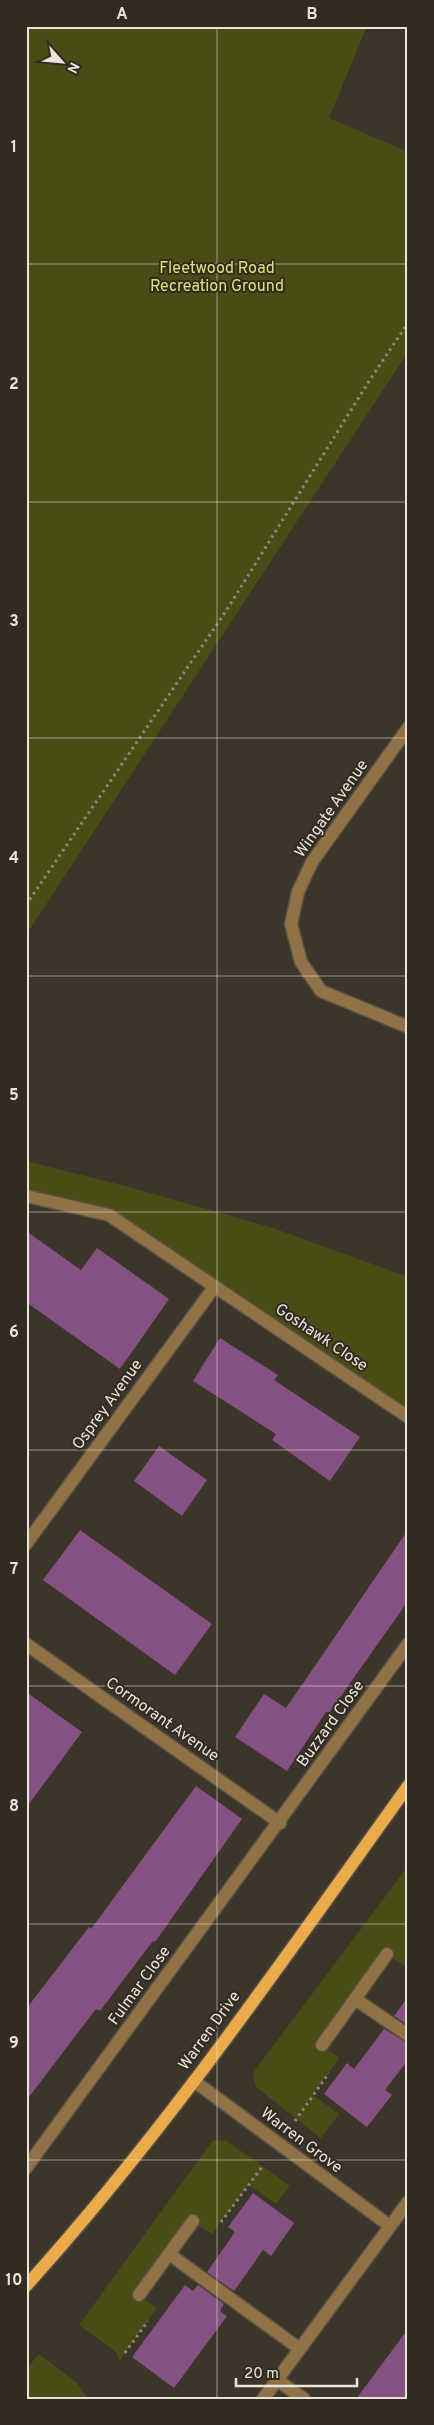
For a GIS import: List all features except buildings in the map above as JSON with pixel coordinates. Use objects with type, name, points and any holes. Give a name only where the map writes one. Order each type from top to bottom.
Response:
[{"type":"main road","name":"Warren Drive","points":[[26,2286],[67,2241],[194,2081],[408,1786]]},
{"type":"street","name":"Wingate Avenue","points":[[408,728],[312,862],[298,892],[291,924],[301,962],[321,991],[408,1027]]},
{"type":"street","name":"Goshawk Close","points":[[26,1196],[109,1215],[408,1418]]},
{"type":"street","name":"Osprey Avenue","points":[[26,1544],[215,1286]]},
{"type":"street","name":"Cormorant Avenue","points":[[26,1644],[280,1823]]},
{"type":"street","name":"Buzzard Close","points":[[280,1823],[408,1644]]},
{"type":"street","name":"Fulmar Close","points":[[26,2168],[280,1823]]},
{"type":"street","points":[[322,2045],[387,1954]]},
{"type":"street","points":[[355,1998],[408,2036]]},
{"type":"street","name":"Warren Grove","points":[[194,2081],[390,2226]]},
{"type":"street","points":[[263,2399],[408,2202]]},
{"type":"street","points":[[139,2296],[193,2221]]},
{"type":"street","points":[[169,2254],[300,2349]]},
{"type":"street","points":[[277,2380],[304,2399]]},
{"type":"path","points":[[26,905],[226,611],[370,378],[408,323]]},
{"type":"path","points":[[218,2227],[334,2066]]},
{"type":"green space","name":"Fleetwood Road Recreation Ground","points":[[26,26],[367,26],[329,118],[408,152],[408,352],[26,935]]},
{"type":"green space","points":[[26,1161],[133,1188],[270,1227],[408,1277],[408,1417],[109,1215],[26,1202]]},
{"type":"green space","points":[[406,1869],[408,1871],[408,1963],[405,1966],[387,1954],[322,2045],[339,2058],[313,2095],[339,2114],[321,2138],[257,2088],[253,2078],[255,2070]]},
{"type":"green space","points":[[213,2140],[227,2141],[290,2186],[276,2204],[249,2185],[212,2234],[193,2222],[139,2296],[157,2308],[120,2361],[115,2351],[79,2325]]},
{"type":"green space","points":[[39,2354],[77,2383],[88,2399],[26,2399],[26,2369]]}]
